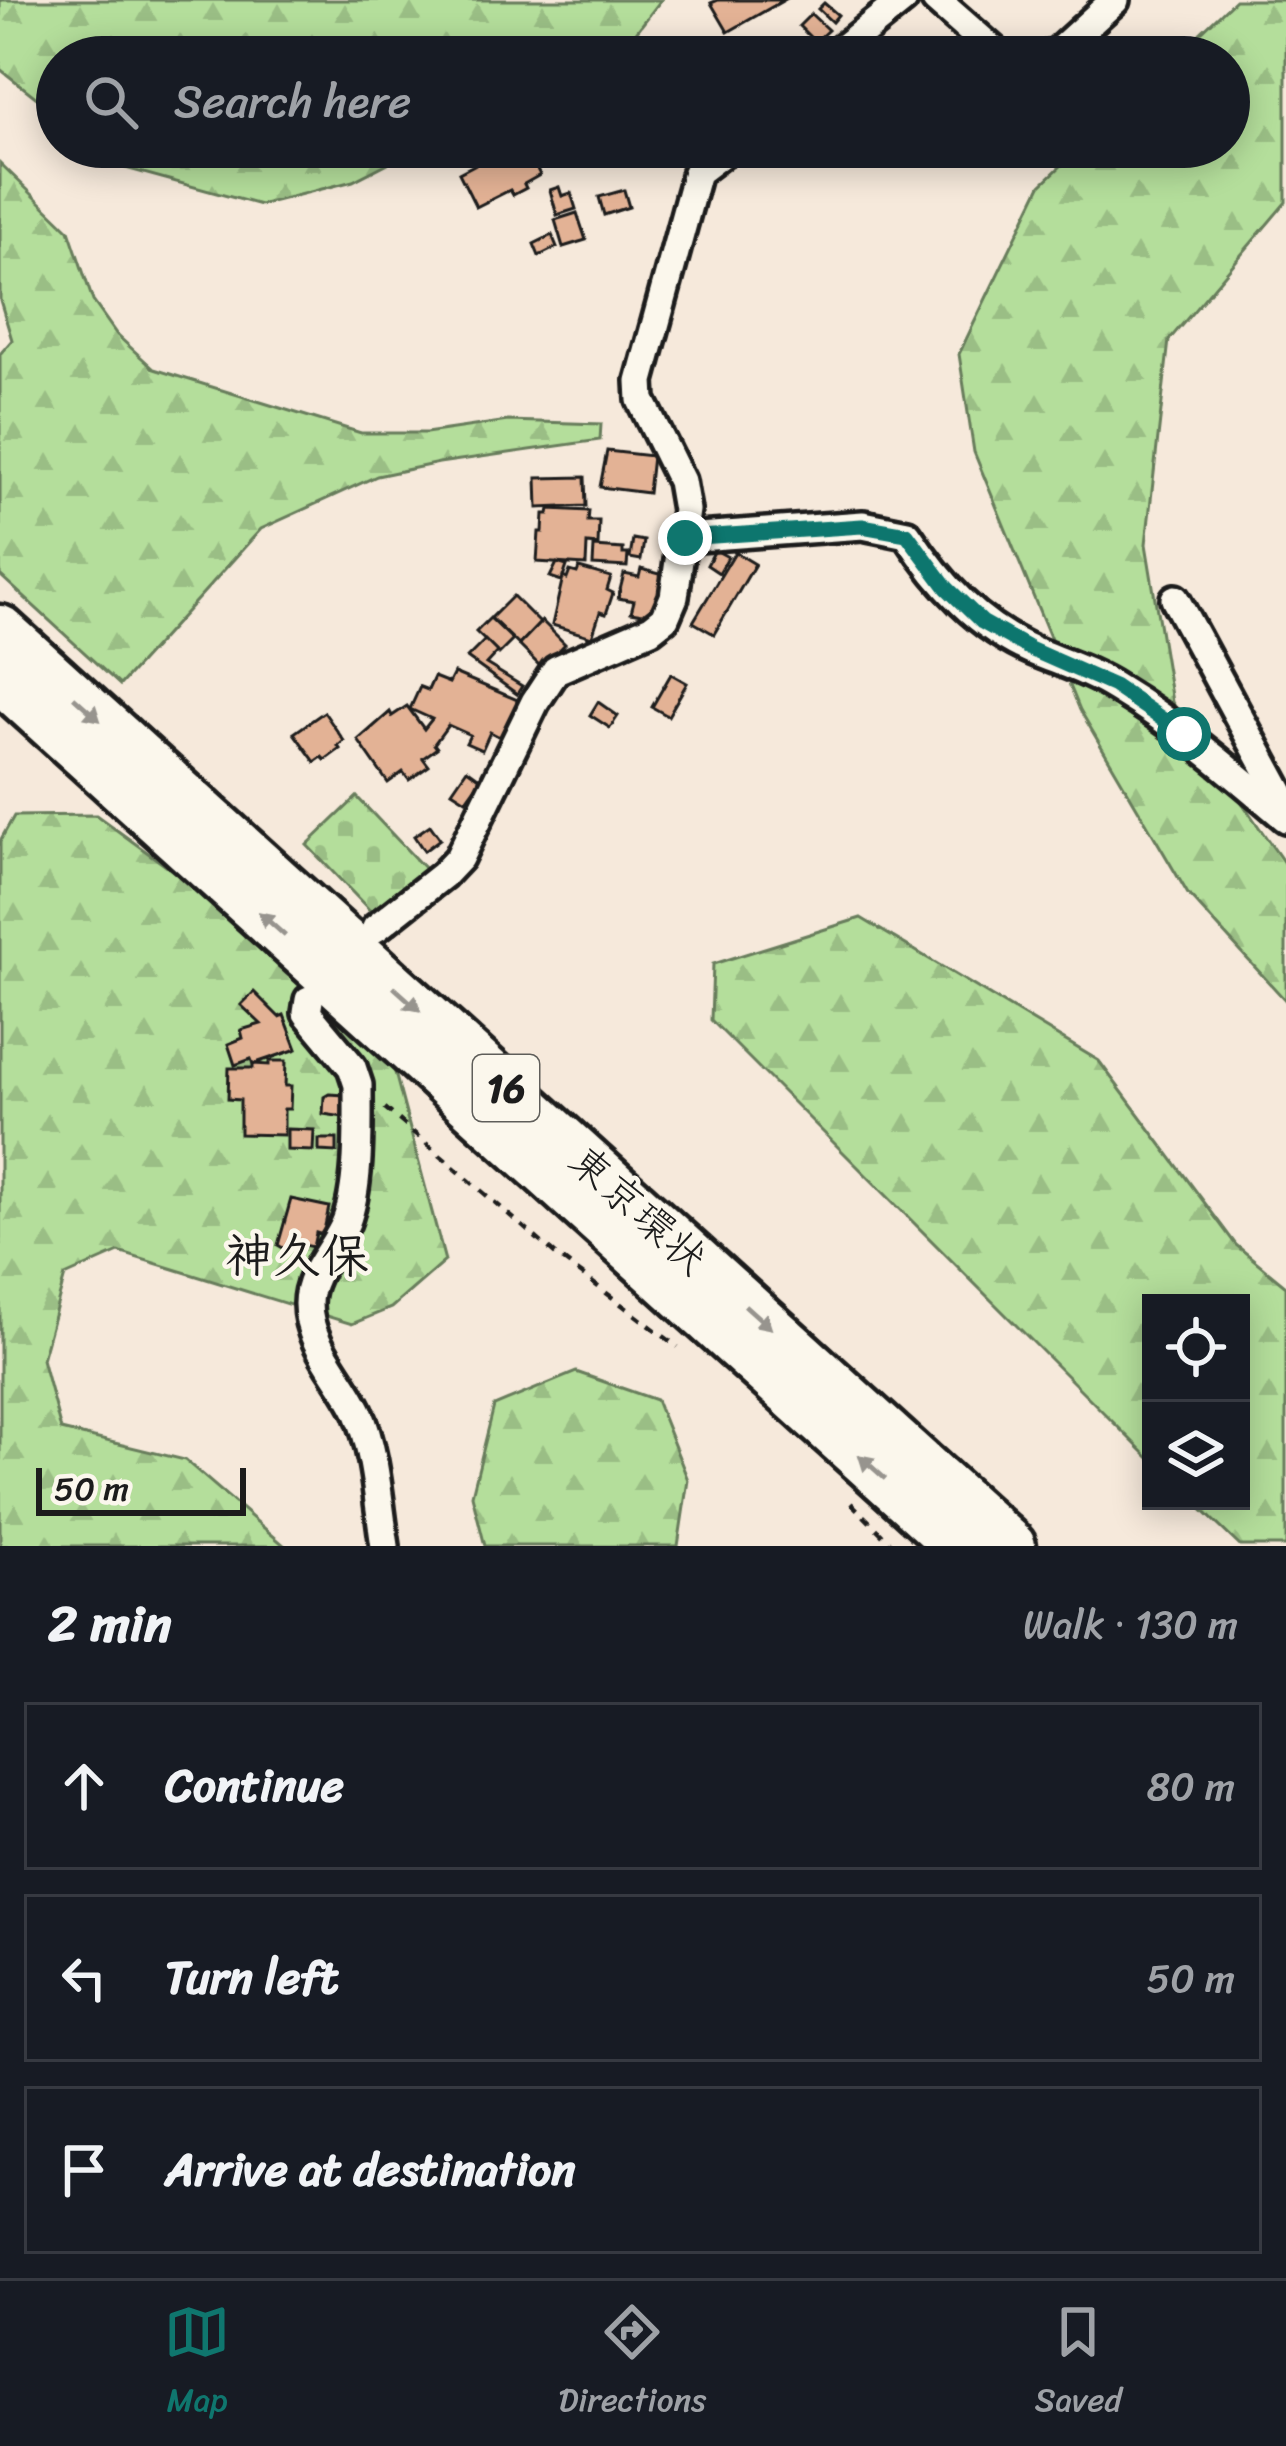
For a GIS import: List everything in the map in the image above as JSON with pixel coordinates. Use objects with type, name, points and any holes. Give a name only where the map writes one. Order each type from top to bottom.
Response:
[{"type":"highway","name":"東京環状","points":[[0,630],[1011,1546]]},
{"type":"highway","name":"東京環状","points":[[0,678],[959,1546]]},
{"type":"street","points":[[858,36],[903,0]]},
{"type":"street","points":[[936,0],[977,36]]},
{"type":"street","points":[[1076,36],[1115,0]]},
{"type":"street","points":[[376,928],[459,858],[535,701],[556,670],[651,629],[665,618],[674,597],[686,510],[681,482],[641,400],[640,381],[697,172],[702,168]]},
{"type":"street","points":[[685,538],[862,526],[907,534],[947,588],[982,622],[1134,699],[1286,818]]},
{"type":"street","points":[[1175,599],[1286,804]]},
{"type":"street","points":[[309,1000],[307,1013],[352,1067],[358,1085],[352,1197],[347,1220],[314,1273],[308,1300],[311,1329],[358,1412],[372,1462],[385,1546]]},
{"type":"path","points":[[358,1085],[556,1255],[690,1355]]},
{"type":"green space","points":[[0,0],[661,0],[633,36],[36,36],[36,97],[0,69]]},
{"type":"green space","points":[[1235,0],[1286,0],[1286,202],[1169,340],[1146,544],[1172,702],[1286,866],[1286,1001],[1188,894],[1080,710],[974,452],[959,354],[1041,185],[1059,168],[1250,168],[1250,36],[1197,36]]},
{"type":"green space","points":[[0,163],[69,230],[93,301],[117,335],[154,369],[361,433],[426,433],[508,421],[601,424],[600,440],[377,476],[261,529],[120,685],[0,575],[0,354],[12,340],[0,300]]},
{"type":"green space","points":[[125,168],[378,168],[353,181],[260,205]]},
{"type":"green space","points":[[357,797],[427,871],[377,918],[307,845]]},
{"type":"green space","points":[[96,815],[258,933],[389,1050],[445,1261],[391,1308],[352,1324],[119,1252],[65,1276],[42,1359],[61,1430],[185,1460],[285,1546],[0,1546],[0,841],[14,816]]},
{"type":"green space","points":[[861,918],[1099,1061],[1236,1245],[1286,1286],[1286,1546],[1240,1546],[1202,1510],[1250,1510],[1250,1294],[1142,1294],[1142,1451],[711,1020],[713,964]]},
{"type":"green space","points":[[576,1372],[656,1400],[688,1480],[678,1546],[485,1546],[472,1495],[494,1406]]},
{"type":"building","points":[[784,0],[728,32],[711,3]]},
{"type":"building","points":[[824,3],[838,15],[832,22],[818,9]]},
{"type":"building","points":[[811,14],[828,30],[822,36],[809,36],[799,26]]},
{"type":"building","points":[[468,168],[536,168],[540,175],[513,195],[510,190],[476,207],[459,173]]},
{"type":"building","points":[[559,187],[562,196],[571,193],[576,209],[557,215],[550,190]]},
{"type":"building","points":[[624,190],[629,207],[604,215],[599,197]]},
{"type":"building","points":[[577,213],[586,240],[563,247],[555,220]]},
{"type":"building","points":[[552,235],[557,247],[539,256],[534,244]]},
{"type":"building","points":[[607,451],[652,456],[648,493],[600,487]]},
{"type":"building","points":[[585,477],[586,506],[538,508],[537,478]]},
{"type":"building","points":[[550,509],[589,511],[588,521],[599,521],[598,545],[587,544],[586,565],[537,562],[539,532],[543,532],[544,514]]},
{"type":"building","points":[[633,539],[644,541],[641,560],[630,558]]},
{"type":"building","points":[[594,547],[623,549],[628,554],[627,567],[593,565]]},
{"type":"building","points":[[715,550],[728,557],[719,573],[707,565]]},
{"type":"building","points":[[735,552],[755,564],[714,634],[693,622]]},
{"type":"building","points":[[557,563],[567,566],[562,581],[550,577]]},
{"type":"building","points":[[579,568],[611,577],[607,590],[613,593],[592,637],[552,625],[563,577],[567,579],[570,571],[577,573]]},
{"type":"building","points":[[641,569],[664,575],[656,609],[651,608],[649,615],[631,612],[634,601],[618,598],[624,574],[639,577]]},
{"type":"building","points":[[513,596],[540,623],[519,645],[491,618]]},
{"type":"building","points":[[490,618],[513,640],[499,654],[476,632]]},
{"type":"building","points":[[542,621],[565,644],[542,668],[519,645]]},
{"type":"building","points":[[485,640],[497,652],[486,664],[522,686],[517,694],[467,658]]},
{"type":"building","points":[[454,673],[520,701],[504,739],[490,732],[482,750],[466,743],[470,735],[448,725],[434,744],[437,748],[423,758],[429,766],[409,780],[403,772],[388,783],[358,740],[390,712],[392,716],[407,706],[424,729],[432,719],[410,709],[420,687],[428,690],[434,677],[449,683]]},
{"type":"building","points":[[671,674],[687,683],[668,716],[652,707]]},
{"type":"building","points":[[598,702],[618,716],[610,728],[590,715]]},
{"type":"building","points":[[324,712],[344,741],[325,760],[315,762],[294,733]]},
{"type":"building","points":[[467,769],[481,779],[466,800],[452,791]]},
{"type":"building","points":[[430,825],[440,839],[424,851],[414,836]]},
{"type":"building","points":[[254,992],[279,1017],[284,1015],[297,1049],[235,1065],[228,1044],[243,1038],[241,1030],[261,1024],[241,1005]]},
{"type":"building","points":[[269,1061],[286,1061],[285,1086],[291,1086],[290,1109],[284,1109],[284,1135],[240,1134],[240,1100],[228,1099],[229,1068],[253,1068],[253,1064],[269,1065]]},
{"type":"building","points":[[345,1095],[344,1117],[323,1114],[324,1097]]},
{"type":"building","points":[[287,1129],[314,1130],[313,1151],[287,1150]]},
{"type":"building","points":[[319,1139],[337,1139],[337,1152],[319,1151]]},
{"type":"building","points":[[291,1199],[329,1207],[323,1235],[316,1233],[313,1247],[290,1242],[288,1251],[278,1245]]},
{"type":"district","name":"神久保","points":[[297,1255]]},
{"type":"route","points":[[685,538],[862,526],[907,534],[947,588],[982,622],[1114,686],[1184,734]]}]
